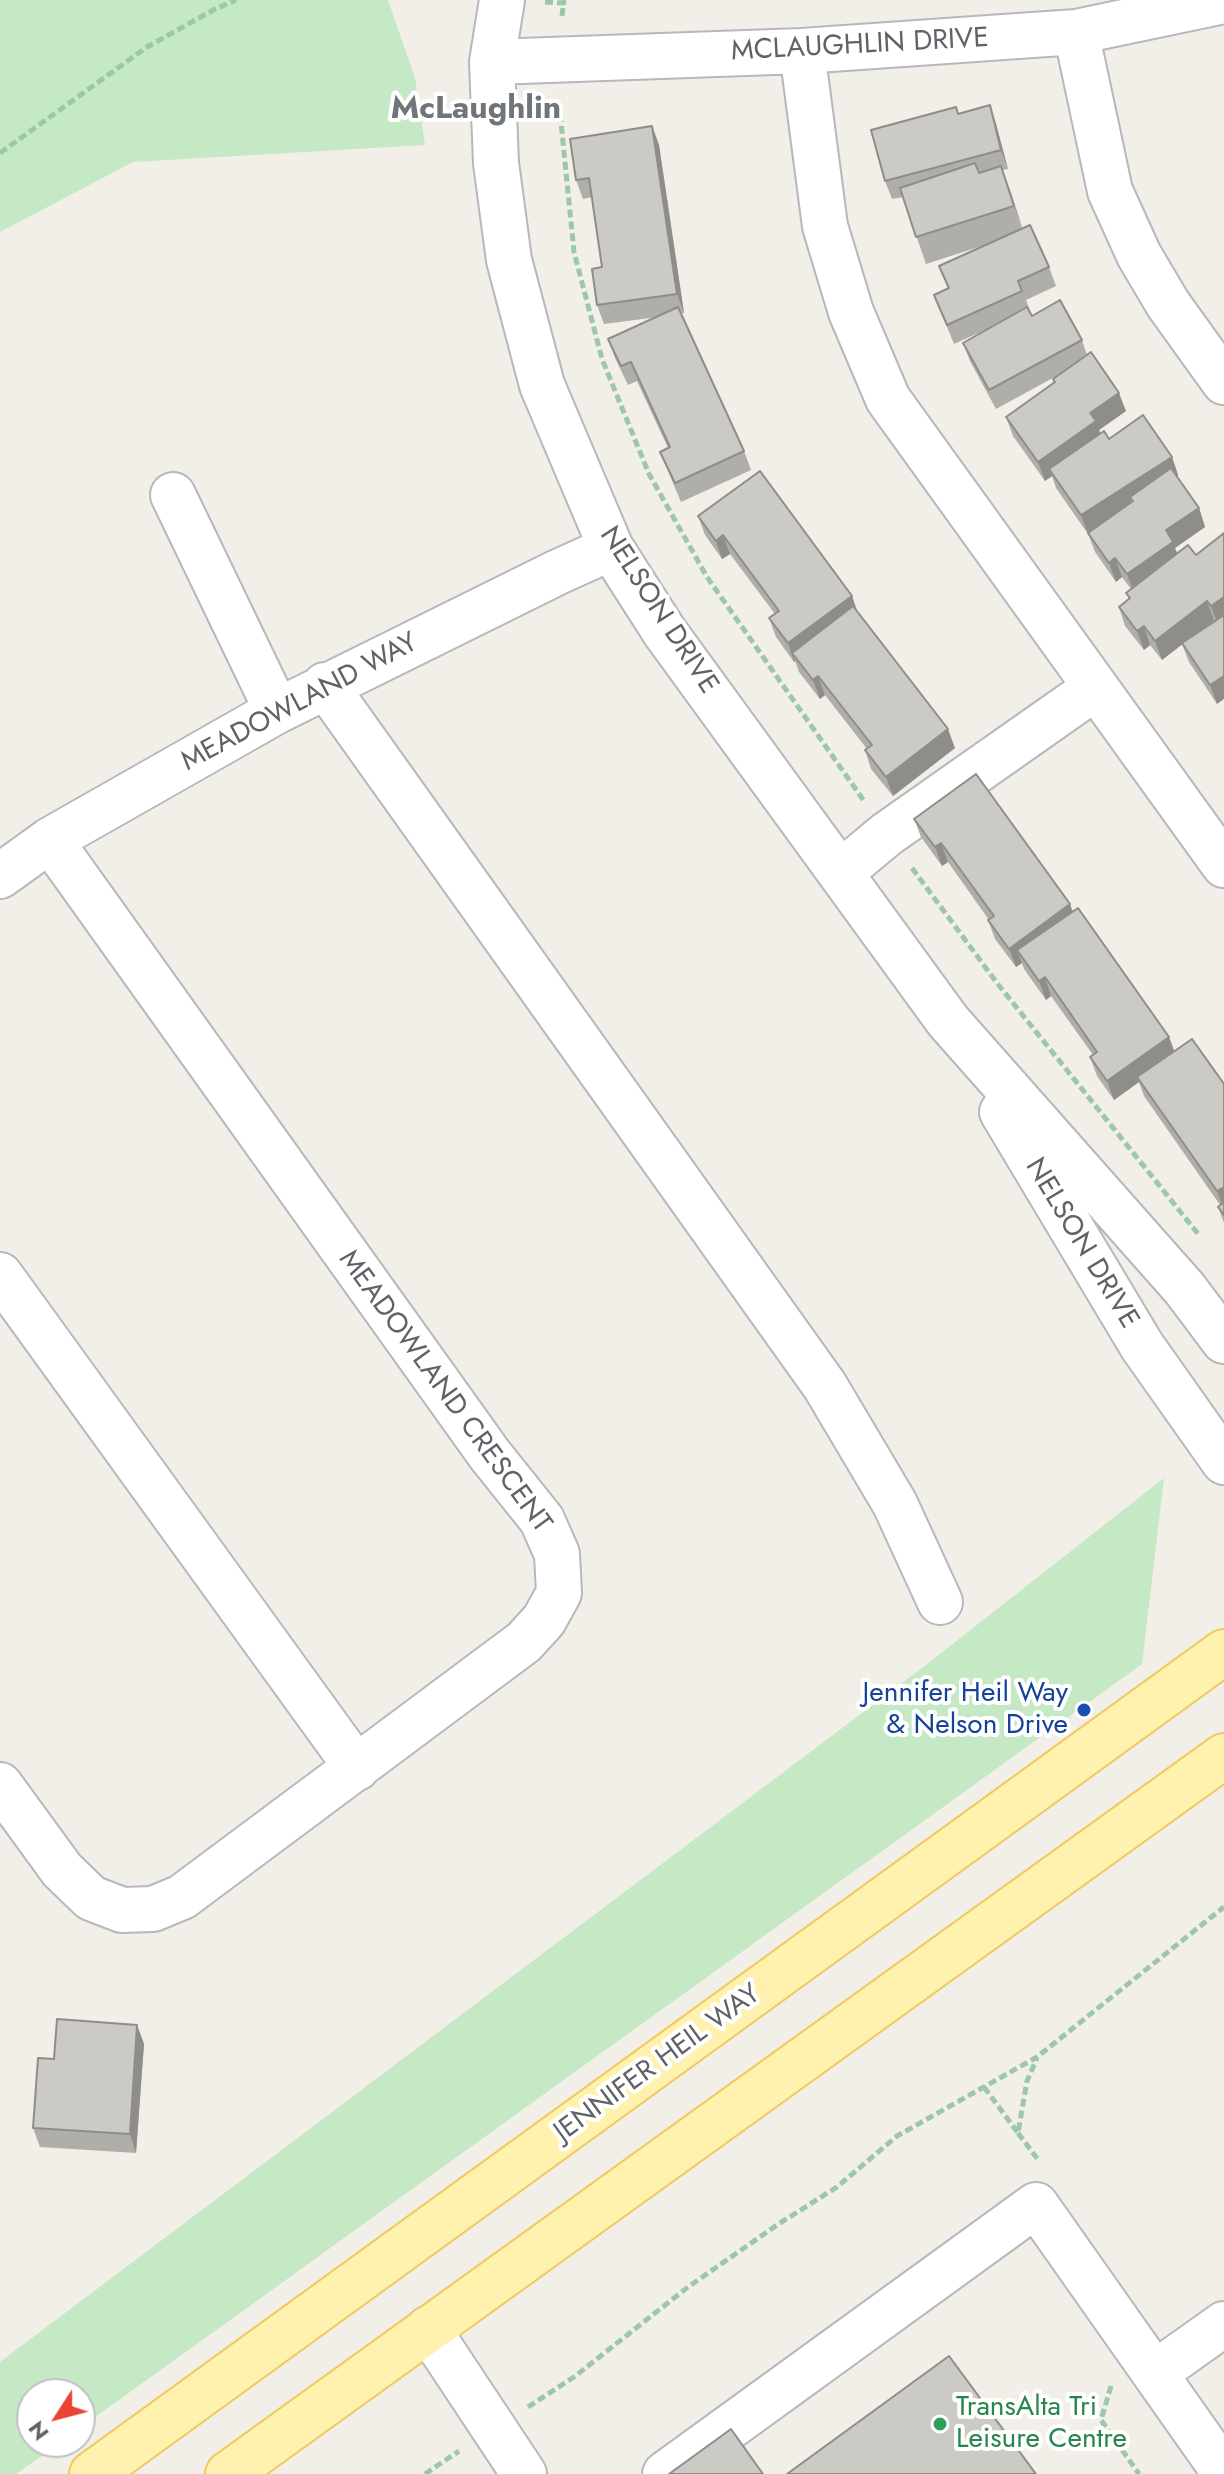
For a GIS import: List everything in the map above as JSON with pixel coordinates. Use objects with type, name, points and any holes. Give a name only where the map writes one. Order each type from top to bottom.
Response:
[{"type":"main road","name":"JENNIFER HEIL WAY","points":[[92,2474],[1224,1652]]},
{"type":"main road","points":[[228,2474],[1224,1756]]},
{"type":"street","name":"NELSON DRIVE","points":[[502,0],[492,62],[496,163],[509,260],[542,385],[611,548],[664,631],[948,1021],[1142,1346],[1224,1462]]},
{"type":"street","name":"MCLAUGHLIN DRIVE","points":[[492,62],[802,51],[1076,32],[1224,1]]},
{"type":"street","points":[[1076,32],[1110,191],[1139,255],[1168,304],[1224,382]]},
{"type":"street","points":[[802,51],[825,226],[851,312],[888,399],[1224,865]]},
{"type":"street","points":[[173,495],[277,711]]},
{"type":"street","name":"MEADOWLAND WAY","points":[[0,876],[50,840],[325,685],[611,548]]},
{"type":"street","points":[[325,685],[825,1386],[895,1504],[940,1602]]},
{"type":"street","points":[[840,873],[887,834],[1095,688]]},
{"type":"street","name":"MEADOWLAND CRESCENT","points":[[0,1785],[62,1870],[91,1898],[122,1910],[153,1909],[182,1897],[524,1642],[544,1620],[559,1593],[557,1554],[542,1520],[490,1455],[50,840]]},
{"type":"street","name":"NELSON DRIVE","points":[[948,1021],[1185,1289],[1224,1341]]},
{"type":"street","points":[[0,1275],[357,1768]]},
{"type":"street","points":[[665,2474],[1036,2205],[1224,2472]]},
{"type":"street","points":[[1155,2373],[1224,2324]]},
{"type":"street","points":[[428,2329],[524,2474]]},
{"type":"path","points":[[0,153],[147,47],[236,0]]},
{"type":"path","points":[[559,110],[574,252],[602,359],[649,474],[707,577],[887,834],[997,983],[1209,1247]]},
{"type":"path","points":[[425,2474],[574,2377],[688,2287],[837,2187],[897,2136],[1037,2057],[1224,1907]]},
{"type":"path","points":[[1018,2133],[1027,2081],[1037,2057]]},
{"type":"path","points":[[984,2087],[1046,2171]]},
{"type":"path","points":[[1129,2336],[1101,2420],[1139,2474]]},
{"type":"green space","points":[[0,0],[388,0],[415,78],[425,145],[133,162],[0,232]]},
{"type":"green space","points":[[1164,1478],[1142,1664],[96,2416],[96,2378],[16,2378],[16,2458],[38,2458],[16,2474],[0,2474],[0,2362],[922,1668]]},
{"type":"building","points":[[990,105],[1001,150],[885,181],[871,130],[956,107],[958,114]]},
{"type":"building","points":[[652,126],[677,294],[597,305],[592,269],[602,267],[589,178],[576,180],[570,139]]},
{"type":"building","points":[[975,163],[979,173],[1001,166],[1014,206],[916,237],[900,188]]},
{"type":"building","points":[[1030,225],[1049,267],[1018,281],[1022,291],[947,325],[934,295],[949,288],[939,266]]},
{"type":"building","points":[[1060,300],[1082,340],[989,390],[963,343],[1027,307],[1032,316]]},
{"type":"building","points":[[678,307],[744,451],[675,483],[660,452],[670,447],[631,362],[621,366],[608,339]]},
{"type":"building","points":[[1091,352],[1119,393],[1090,413],[1096,421],[1038,462],[1006,417]]},
{"type":"building","points":[[1143,415],[1172,457],[1081,515],[1049,469],[1104,431],[1109,439]]},
{"type":"building","points":[[1171,468],[1199,508],[1166,530],[1173,542],[1127,574],[1115,558],[1109,563],[1088,533],[1133,501],[1130,497]]},
{"type":"building","points":[[760,471],[852,596],[788,643],[769,618],[779,611],[723,535],[716,541],[698,516]]},
{"type":"building","points":[[1224,533],[1224,597],[1211,606],[1207,601],[1155,641],[1144,626],[1137,631],[1119,607],[1130,598],[1126,593],[1188,545],[1196,555]]},
{"type":"building","points":[[853,606],[948,729],[886,777],[865,750],[872,745],[818,676],[813,680],[792,653]]},
{"type":"building","points":[[1224,615],[1224,676],[1210,685],[1182,643]]},
{"type":"building","points":[[976,774],[1070,904],[1009,949],[988,920],[994,916],[941,843],[935,847],[914,819]]},
{"type":"building","points":[[1078,908],[1169,1037],[1107,1081],[1090,1057],[1097,1052],[1045,977],[1039,981],[1017,950]]},
{"type":"building","points":[[1192,1039],[1224,1084],[1224,1187],[1217,1191],[1137,1077]]},
{"type":"building","points":[[57,2019],[137,2025],[130,2134],[33,2128],[38,2058],[54,2059]]},
{"type":"building","name":"TransAlta Tri Leisure Centre","points":[[949,2356],[1036,2474],[787,2474]]},
{"type":"building","points":[[731,2429],[763,2474],[669,2474]]},
{"type":"place","name":"Jennifer Heil Way & Nelson Drive","points":[[1084,1710]]},
{"type":"place","name":"TransAlta Tri Leisure Centre","points":[[940,2424]]},
{"type":"district","name":"McLaughlin","points":[[476,110]]}]
